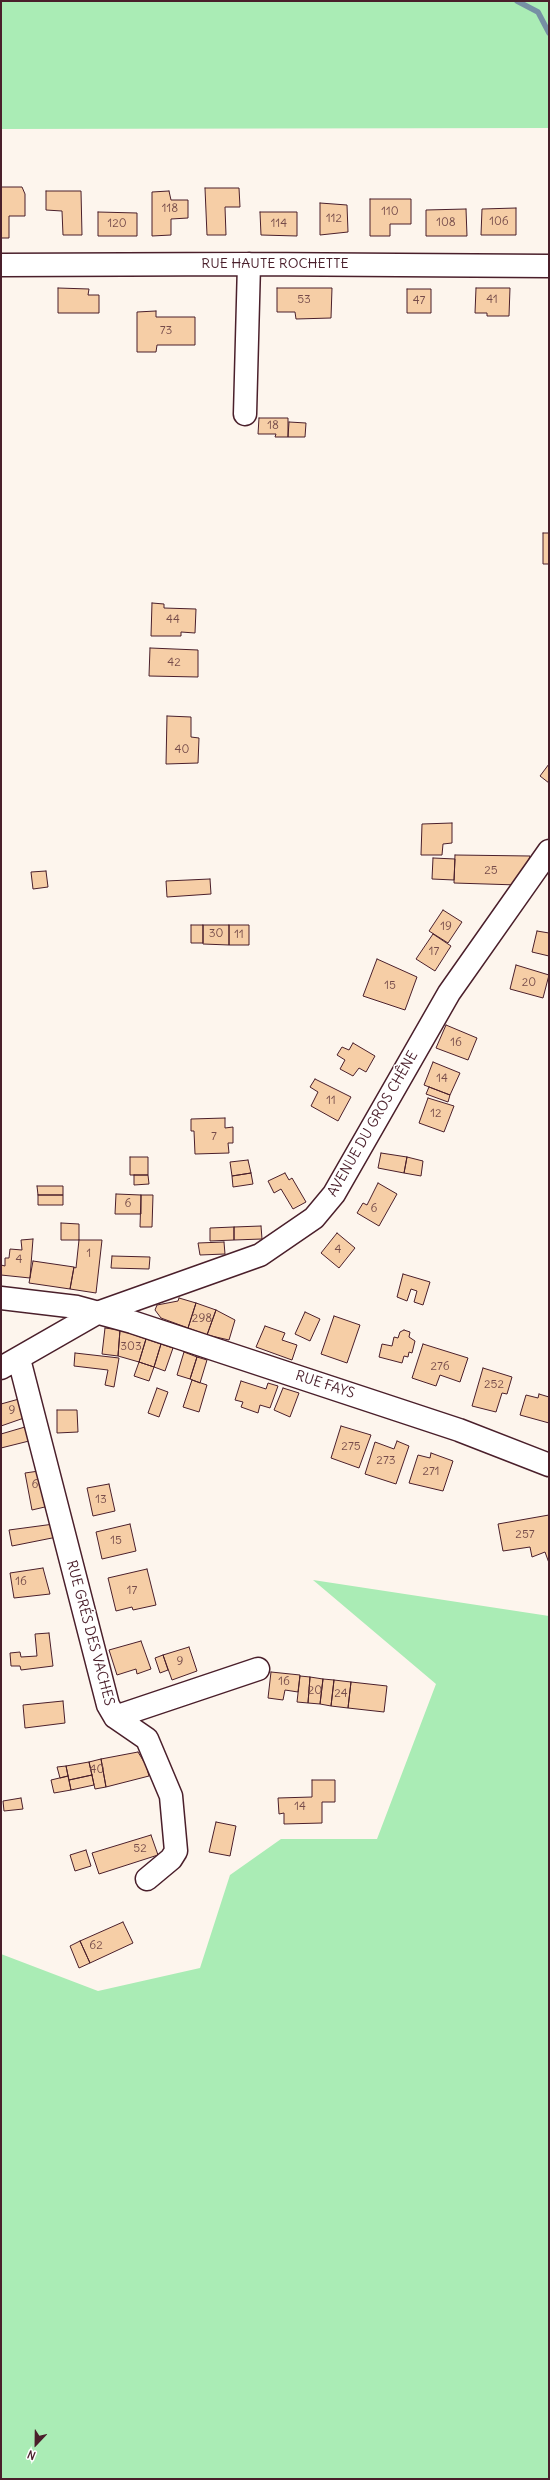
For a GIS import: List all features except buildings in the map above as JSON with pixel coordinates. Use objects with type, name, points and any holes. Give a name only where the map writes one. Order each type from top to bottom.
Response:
[{"type":"street","name":"RUE HAUTE ROCHETTE","points":[[1,265],[249,264],[549,266]]},
{"type":"street","points":[[245,414],[249,264]]},
{"type":"street","name":"AVENUE DU GROS CHÊNE","points":[[10,1363],[97,1313],[260,1254],[314,1218],[334,1194],[449,993],[549,850]]},
{"type":"street","name":"RUE FAYS","points":[[1,1298],[77,1307],[97,1313],[452,1427],[549,1465]]},
{"type":"street","name":"RUE GRÉS DES VACHES","points":[[10,1363],[108,1705],[115,1716],[147,1740],[170,1796],[176,1851],[172,1860],[147,1879]]},
{"type":"street","points":[[115,1716],[258,1669]]},
{"type":"green space","points":[[1,1],[549,1],[549,128],[1,129]]},
{"type":"green space","points":[[313,1580],[549,1616],[549,2479],[1,2479],[1,1954],[98,1991],[200,1968],[230,1875],[281,1839],[377,1839],[436,1684]]},
{"type":"waterway","points":[[517,1],[538,12],[549,33]]}]
